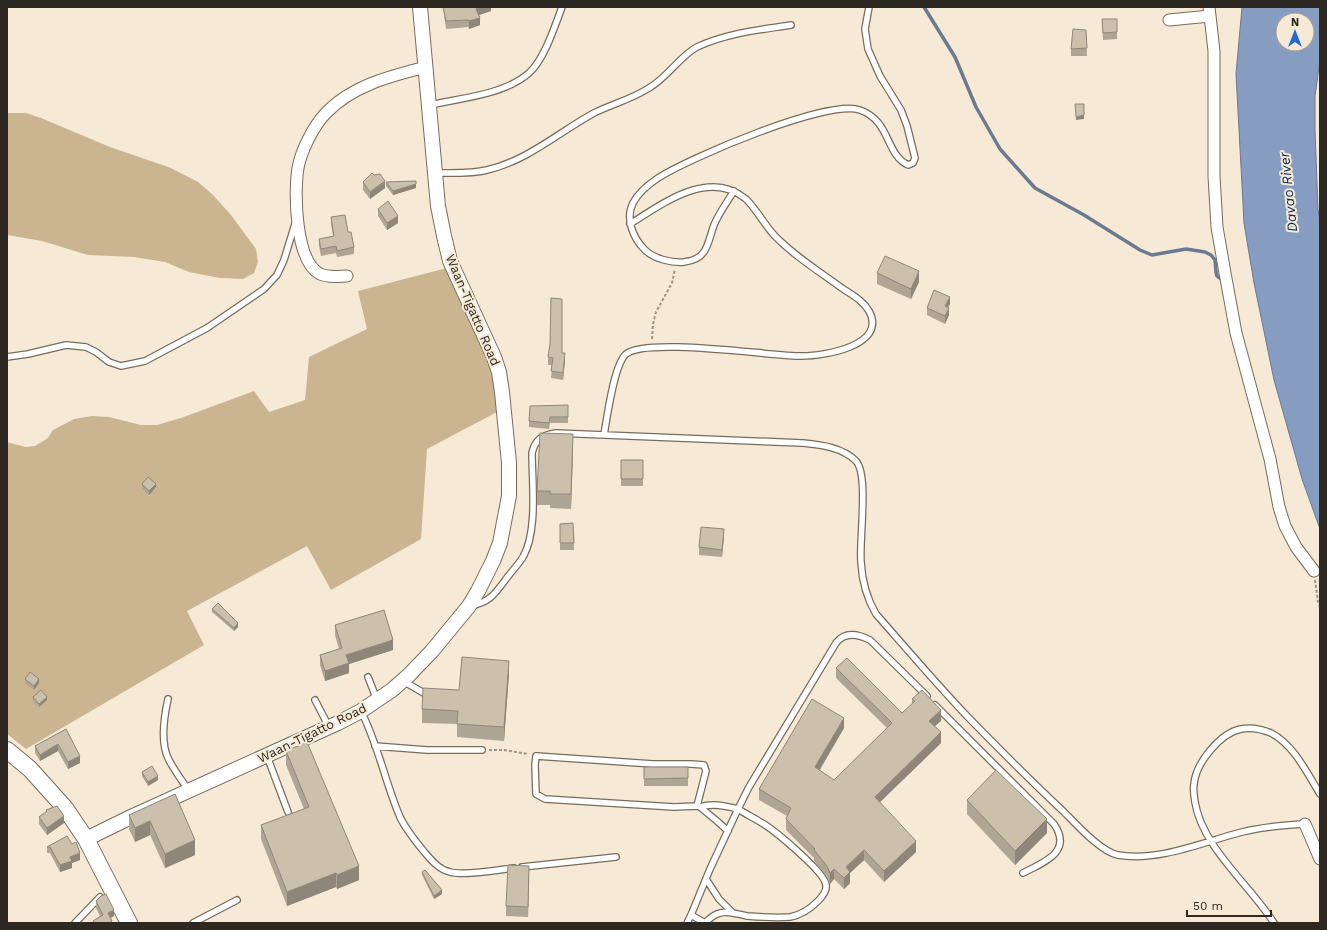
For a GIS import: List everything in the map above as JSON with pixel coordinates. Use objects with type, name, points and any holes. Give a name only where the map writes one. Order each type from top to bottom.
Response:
[{"type":"main road","points":[[7,750],[30,769],[65,808],[86,839],[129,923]]},
{"type":"street","name":"Waan-Tigatto Road","points":[[86,839],[189,790],[329,727],[361,710],[392,690],[432,650],[469,606],[488,572],[500,542],[509,496],[509,463],[502,392],[499,372],[494,358],[450,261],[444,236],[438,206],[420,7]]},
{"type":"street","points":[[1169,20],[1210,12],[1214,51],[1214,176],[1216,227],[1236,333],[1270,459],[1279,507],[1285,526],[1296,547],[1314,571]]},
{"type":"street","points":[[347,276],[330,276],[320,274],[313,268],[305,256],[296,220],[298,168],[303,151],[311,135],[325,114],[344,98],[386,77],[426,67]]},
{"type":"street","points":[[1305,824],[1320,859]]},
{"type":"lane","points":[[429,105],[495,91],[512,84],[529,73],[540,58],[562,7]]},
{"type":"lane","points":[[734,191],[714,225],[704,253],[693,260],[677,263],[662,260],[646,251],[637,239],[630,224],[630,214],[633,203],[642,191],[658,178],[680,166],[744,138],[817,113],[841,109],[858,110],[870,114],[881,125],[897,156],[902,162],[908,165],[914,163],[915,158],[907,126],[901,110],[880,76],[868,49],[865,29],[869,7]]},
{"type":"lane","points":[[435,173],[482,171],[522,157],[595,113],[649,89],[695,48],[716,39],[791,25]]},
{"type":"lane","points":[[604,435],[617,370],[621,359],[631,350],[652,346],[802,356],[830,354],[854,346],[865,338],[870,331],[872,322],[869,312],[860,300],[800,258],[780,242],[756,211],[746,200],[734,191],[719,187],[708,187],[688,191],[664,202],[630,224]]},
{"type":"lane","points":[[7,357],[28,354],[66,345],[86,347],[96,352],[109,362],[121,366],[145,361],[207,328],[264,289],[277,275],[284,260],[296,220]]},
{"type":"lane","points":[[469,606],[478,605],[488,600],[523,557],[531,528],[533,508],[532,453],[534,445],[539,439],[546,435],[556,433],[802,442],[822,445],[846,454],[857,462],[862,472],[861,560],[863,583],[868,601],[876,614],[965,714],[1046,795],[1107,851],[1117,855],[1137,856],[1159,854],[1243,832],[1305,824]]},
{"type":"lane","points":[[687,923],[749,787],[836,643],[839,639],[846,635],[853,634],[870,640],[1054,824],[1059,831],[1060,840],[1059,848],[1056,854],[1023,873]]},
{"type":"lane","points":[[368,677],[376,700]]},
{"type":"lane","points":[[403,680],[429,696],[435,696]]},
{"type":"lane","points":[[168,699],[163,727],[166,750],[168,758],[189,790]]},
{"type":"lane","points":[[315,700],[329,727]]},
{"type":"lane","points":[[361,710],[400,818],[417,844],[434,863],[441,868],[460,874],[616,857]]},
{"type":"lane","points":[[1274,923],[1265,908],[1210,841],[1201,823],[1195,803],[1194,784],[1198,769],[1208,752],[1225,736],[1241,729],[1258,728],[1272,734],[1287,746],[1300,760],[1320,794]]},
{"type":"lane","points":[[375,746],[426,750],[482,750]]},
{"type":"lane","points":[[267,755],[288,812]]},
{"type":"lane","points":[[691,915],[705,923],[718,913],[726,912],[748,916],[782,917],[799,915],[806,912],[816,903],[827,887],[824,878],[811,864],[762,823],[738,809],[708,804],[698,807],[674,807],[544,799],[536,794],[536,756],[653,764],[704,765],[706,771],[698,807]]},
{"type":"lane","points":[[698,807],[717,820],[728,831]]},
{"type":"lane","points":[[706,879],[719,899],[733,913]]},
{"type":"lane","points":[[75,923],[102,896],[112,892]]},
{"type":"lane","points":[[193,923],[237,900]]},
{"type":"path","points":[[652,346],[653,324],[656,312],[672,283],[677,263]]},
{"type":"path","points":[[1314,571],[1320,607]]},
{"type":"path","points":[[482,750],[504,750],[536,756]]},
{"type":"shaded area","points":[[7,113],[26,113],[41,118],[110,147],[171,168],[198,182],[213,195],[231,215],[256,249],[258,262],[254,273],[243,279],[220,278],[189,272],[165,262],[134,257],[88,255],[42,241],[7,235]]},
{"type":"shaded area","points":[[447,268],[489,360],[494,377],[497,412],[427,449],[421,539],[331,590],[307,546],[187,611],[204,645],[26,749],[7,734],[7,442],[26,447],[35,446],[48,438],[53,430],[74,419],[92,416],[109,417],[141,425],[157,425],[181,418],[254,391],[269,412],[305,400],[309,357],[367,329],[358,291]]},
{"type":"water","name":"Davao River","points":[[1242,7],[1320,7],[1320,60],[1315,96],[1315,130],[1318,209],[1320,221],[1320,529],[1302,479],[1274,380],[1254,283],[1244,223],[1236,74]]},
{"type":"building","points":[[443,7],[481,7],[476,9],[480,18],[469,21],[446,21]]},
{"type":"building","points":[[1102,19],[1117,19],[1117,32],[1103,33]]},
{"type":"building","points":[[1073,29],[1086,30],[1087,48],[1071,49]]},
{"type":"building","points":[[1075,104],[1084,104],[1084,115],[1076,117]]},
{"type":"building","points":[[372,173],[374,175],[380,174],[385,181],[370,192],[363,182]]},
{"type":"building","points":[[416,181],[416,184],[393,191],[386,182]]},
{"type":"building","points":[[388,201],[398,216],[387,223],[378,209]]},
{"type":"building","points":[[345,215],[348,232],[351,232],[354,247],[337,251],[336,246],[321,249],[319,239],[334,236],[331,217]]},
{"type":"building","points":[[885,256],[919,271],[911,289],[877,273]]},
{"type":"building","points":[[934,290],[950,297],[945,306],[949,308],[945,316],[927,308]]},
{"type":"building","points":[[551,298],[562,299],[562,353],[565,353],[563,373],[551,371],[553,358],[548,357],[550,344]]},
{"type":"building","points":[[568,405],[568,417],[550,417],[549,423],[529,421],[530,406]]},
{"type":"building","points":[[540,433],[573,434],[571,494],[550,494],[550,491],[537,491]]},
{"type":"building","points":[[621,460],[643,460],[643,479],[621,479]]},
{"type":"building","points":[[148,477],[156,484],[149,491],[142,484]]},
{"type":"building","points":[[573,523],[574,543],[560,543],[560,524]]},
{"type":"building","points":[[701,527],[724,529],[722,550],[699,547]]},
{"type":"building","points":[[218,603],[238,623],[234,628],[212,609]]},
{"type":"building","points":[[384,610],[393,640],[346,655],[349,663],[325,671],[320,655],[342,648],[335,625]]},
{"type":"building","points":[[462,657],[509,661],[504,727],[457,724],[458,711],[422,709],[423,688],[459,690]]},
{"type":"building","points":[[847,658],[902,713],[915,701],[912,699],[922,690],[941,710],[929,721],[941,732],[875,797],[916,841],[884,871],[864,850],[846,867],[850,872],[844,878],[834,869],[830,873],[827,866],[814,850],[815,849],[786,819],[791,808],[759,789],[812,699],[844,718],[815,767],[834,780],[892,723],[836,668]]},
{"type":"building","points":[[30,672],[39,679],[34,686],[25,679]]},
{"type":"building","points":[[41,690],[47,697],[39,704],[33,697]]},
{"type":"building","points":[[66,729],[80,756],[68,762],[58,744],[40,755],[35,746]]},
{"type":"building","points":[[307,742],[359,866],[337,875],[336,873],[287,892],[261,825],[309,807],[286,751]]},
{"type":"building","points":[[152,766],[158,776],[148,782],[142,772]]},
{"type":"building","points":[[644,767],[688,767],[688,778],[644,779]]},
{"type":"building","points":[[996,770],[1047,819],[1015,851],[967,800]]},
{"type":"building","points":[[175,794],[195,840],[165,854],[150,821],[135,828],[129,815]]},
{"type":"building","points":[[57,806],[64,816],[47,828],[39,817],[47,811],[46,810]]},
{"type":"building","points":[[67,836],[72,844],[76,842],[80,853],[70,857],[72,861],[60,865],[50,847],[47,847]]},
{"type":"building","points":[[508,865],[529,866],[528,907],[506,906]]},
{"type":"building","points":[[425,870],[442,890],[434,896],[422,872]]},
{"type":"building","points":[[106,894],[114,910],[108,913],[112,921],[109,923],[94,923],[93,921],[103,915],[96,901],[101,896]]},
{"type":"waterway","points":[[924,7],[955,57],[976,107],[1000,149],[1035,188],[1084,215],[1140,250],[1152,255],[1186,249],[1205,252],[1211,255],[1215,260],[1217,276],[1222,280]]}]
